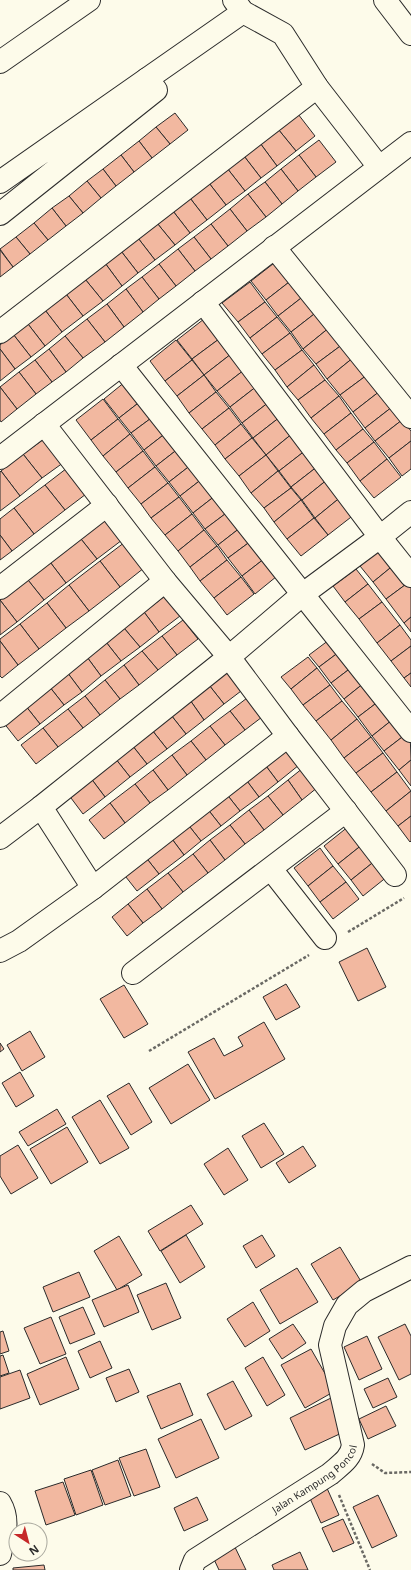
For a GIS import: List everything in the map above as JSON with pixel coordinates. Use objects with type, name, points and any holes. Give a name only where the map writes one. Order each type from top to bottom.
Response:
[{"type":"street","points":[[0,62],[89,0]]},
{"type":"street","points":[[385,0],[411,34]]},
{"type":"street","points":[[0,182],[147,78],[238,6],[283,34],[317,87],[379,167]]},
{"type":"street","points":[[0,214],[156,90],[147,78]]},
{"type":"street","points":[[0,332],[317,87]]},
{"type":"street","points":[[0,458],[411,143]]},
{"type":"street","points":[[274,247],[411,417]]},
{"type":"street","points":[[203,302],[411,576]]},
{"type":"street","points":[[121,365],[411,731]]},
{"type":"street","points":[[44,424],[165,581],[229,657],[288,736],[396,875]]},
{"type":"street","points":[[0,588],[107,505]]},
{"type":"street","points":[[0,838],[41,808],[229,657],[302,594],[380,537],[411,512]]},
{"type":"street","points":[[0,716],[165,581]]},
{"type":"street","points":[[0,951],[19,941],[93,888],[288,736]]},
{"type":"street","points":[[41,808],[93,888]]},
{"type":"street","points":[[133,973],[346,811]]},
{"type":"street","points":[[271,869],[335,936]]},
{"type":"street","name":"Jalan Kampung Poncol","points":[[191,1570],[195,1560],[330,1474],[349,1458],[352,1453],[353,1445],[330,1345],[335,1326],[347,1305],[364,1291],[411,1267]]},
{"type":"street","points":[[0,1503],[4,1510],[6,1521],[0,1554]]},
{"type":"path","points":[[335,936],[404,898]]},
{"type":"path","points":[[149,1051],[310,954]]},
{"type":"path","points":[[353,1445],[373,1465],[385,1473],[411,1472]]},
{"type":"path","points":[[330,1474],[370,1570]]},
{"type":"building","points":[[175,113],[188,130],[170,144],[156,127]]},
{"type":"building","points":[[298,114],[315,136],[296,151],[278,129]]},
{"type":"building","points":[[156,127],[170,144],[152,158],[139,141]]},
{"type":"building","points":[[278,129],[296,151],[277,166],[260,143]]},
{"type":"building","points":[[319,140],[336,162],[316,177],[299,155]]},
{"type":"building","points":[[139,141],[152,158],[134,172],[121,155]]},
{"type":"building","points":[[260,143],[277,166],[261,178],[244,156]]},
{"type":"building","points":[[121,155],[134,172],[116,186],[103,169]]},
{"type":"building","points":[[299,155],[316,177],[298,191],[281,169]]},
{"type":"building","points":[[244,156],[261,178],[245,191],[227,168]]},
{"type":"building","points":[[227,168],[245,191],[226,205],[209,183]]},
{"type":"building","points":[[103,169],[116,186],[101,198],[87,181]]},
{"type":"building","points":[[281,169],[298,191],[282,204],[265,182]]},
{"type":"building","points":[[87,181],[101,198],[83,213],[69,196]]},
{"type":"building","points":[[265,182],[282,204],[266,217],[248,194]]},
{"type":"building","points":[[209,183],[226,205],[207,220],[190,198]]},
{"type":"building","points":[[248,194],[266,217],[247,231],[230,209]]},
{"type":"building","points":[[69,196],[83,213],[66,226],[52,208]]},
{"type":"building","points":[[190,198],[207,220],[190,233],[173,211]]},
{"type":"building","points":[[52,208],[66,226],[48,240],[34,223]]},
{"type":"building","points":[[230,209],[247,231],[228,246],[211,224]]},
{"type":"building","points":[[173,211],[190,233],[175,245],[157,223]]},
{"type":"building","points":[[34,223],[48,240],[30,254],[16,237]]},
{"type":"building","points":[[157,223],[175,245],[155,260],[138,238]]},
{"type":"building","points":[[211,224],[228,246],[211,259],[194,237]]},
{"type":"building","points":[[16,237],[30,254],[13,267],[0,249]]},
{"type":"building","points":[[194,237],[211,259],[195,271],[178,249]]},
{"type":"building","points":[[138,238],[155,260],[138,273],[121,251]]},
{"type":"building","points":[[178,249],[195,271],[176,286],[159,264]]},
{"type":"building","points":[[0,250],[13,267],[0,277]]},
{"type":"building","points":[[121,251],[138,273],[122,286],[105,263]]},
{"type":"building","points":[[278,260],[293,279],[266,300],[251,281]]},
{"type":"building","points":[[105,263],[122,286],[103,301],[85,279]]},
{"type":"building","points":[[159,264],[176,286],[159,299],[142,277]]},
{"type":"building","points":[[142,277],[159,299],[143,312],[126,289]]},
{"type":"building","points":[[85,279],[103,301],[83,316],[66,294]]},
{"type":"building","points":[[293,279],[305,295],[278,316],[266,300]]},
{"type":"building","points":[[250,282],[265,302],[238,322],[222,303]]},
{"type":"building","points":[[126,289],[143,312],[124,327],[107,304]]},
{"type":"building","points":[[66,294],[83,316],[62,332],[45,310]]},
{"type":"building","points":[[305,295],[318,311],[291,332],[278,316]]},
{"type":"building","points":[[265,302],[277,317],[250,338],[238,322]]},
{"type":"building","points":[[107,304],[124,327],[105,342],[87,319]]},
{"type":"building","points":[[45,310],[62,332],[45,346],[28,324]]},
{"type":"building","points":[[318,311],[330,327],[303,349],[291,332]]},
{"type":"building","points":[[277,317],[290,333],[262,354],[250,338]]},
{"type":"building","points":[[87,319],[105,342],[83,358],[65,336]]},
{"type":"building","points":[[204,319],[219,339],[192,359],[177,340]]},
{"type":"building","points":[[28,324],[45,346],[31,357],[13,334]]},
{"type":"building","points":[[330,327],[343,344],[316,364],[303,349]]},
{"type":"building","points":[[290,333],[302,350],[275,370],[262,354]]},
{"type":"building","points":[[13,334],[31,357],[15,369],[0,349],[0,345]]},
{"type":"building","points":[[65,336],[83,358],[66,372],[49,349]]},
{"type":"building","points":[[219,339],[231,354],[204,375],[192,359]]},
{"type":"building","points":[[176,340],[192,360],[165,381],[150,361]]},
{"type":"building","points":[[343,344],[354,357],[327,379],[316,364]]},
{"type":"building","points":[[0,349],[15,369],[0,381]]},
{"type":"building","points":[[49,349],[66,372],[52,382],[35,360]]},
{"type":"building","points":[[302,350],[314,365],[287,387],[275,370]]},
{"type":"building","points":[[231,354],[244,370],[217,391],[204,375]]},
{"type":"building","points":[[354,357],[367,375],[340,395],[327,379]]},
{"type":"building","points":[[35,360],[52,382],[36,394],[19,372]]},
{"type":"building","points":[[192,360],[204,375],[177,396],[165,381]]},
{"type":"building","points":[[314,365],[325,380],[298,400],[287,387]]},
{"type":"building","points":[[244,370],[257,386],[230,407],[217,391]]},
{"type":"building","points":[[19,372],[36,394],[17,409],[0,387]]},
{"type":"building","points":[[204,375],[216,392],[189,413],[177,396]]},
{"type":"building","points":[[367,375],[380,391],[353,412],[340,395]]},
{"type":"building","points":[[131,377],[146,397],[119,418],[104,399]]},
{"type":"building","points":[[325,380],[339,396],[311,418],[298,400]]},
{"type":"building","points":[[257,386],[269,402],[242,423],[230,407]]},
{"type":"building","points":[[0,387],[17,409],[1,422],[0,420]]},
{"type":"building","points":[[380,391],[392,407],[365,428],[353,412]]},
{"type":"building","points":[[216,392],[229,408],[202,429],[189,413]]},
{"type":"building","points":[[339,396],[351,413],[324,434],[311,418]]},
{"type":"building","points":[[146,397],[158,413],[131,433],[119,418]]},
{"type":"building","points":[[103,399],[118,419],[91,440],[76,420]]},
{"type":"building","points":[[269,402],[280,417],[253,438],[242,423]]},
{"type":"building","points":[[392,407],[402,420],[375,441],[365,428]]},
{"type":"building","points":[[229,408],[241,424],[215,445],[202,429]]},
{"type":"building","points":[[158,413],[171,429],[144,450],[131,433]]},
{"type":"building","points":[[351,413],[363,429],[336,450],[324,434]]},
{"type":"building","points":[[280,417],[293,433],[266,455],[253,438]]},
{"type":"building","points":[[118,419],[130,434],[103,456],[91,440]]},
{"type":"building","points":[[402,420],[411,431],[411,441],[389,458],[375,441]]},
{"type":"building","points":[[241,424],[252,438],[225,459],[215,445]]},
{"type":"building","points":[[171,429],[183,445],[156,466],[144,450]]},
{"type":"building","points":[[363,429],[374,442],[347,463],[336,450]]},
{"type":"building","points":[[293,433],[306,450],[279,471],[266,455]]},
{"type":"building","points":[[130,434],[143,451],[116,472],[103,456]]},
{"type":"building","points":[[47,437],[67,460],[42,478],[23,454]]},
{"type":"building","points":[[252,438],[266,455],[239,476],[225,459]]},
{"type":"building","points":[[411,441],[411,469],[402,476],[389,458]]},
{"type":"building","points":[[374,442],[387,459],[360,481],[347,463]]},
{"type":"building","points":[[183,445],[196,461],[169,482],[156,466]]},
{"type":"building","points":[[306,450],[318,466],[291,487],[279,471]]},
{"type":"building","points":[[143,451],[155,467],[128,488],[116,472]]},
{"type":"building","points":[[23,454],[42,478],[20,496],[1,471]]},
{"type":"building","points":[[266,455],[278,471],[251,493],[239,476]]},
{"type":"building","points":[[387,459],[401,477],[374,498],[360,481]]},
{"type":"building","points":[[196,461],[207,475],[180,496],[169,482]]},
{"type":"building","points":[[71,465],[90,491],[65,510],[45,485]]},
{"type":"building","points":[[318,466],[328,479],[302,500],[291,487]]},
{"type":"building","points":[[155,467],[168,483],[141,504],[128,488]]},
{"type":"building","points":[[1,471],[20,496],[0,511],[0,472]]},
{"type":"building","points":[[278,471],[291,488],[264,508],[251,493]]},
{"type":"building","points":[[207,475],[220,492],[193,513],[180,496]]},
{"type":"building","points":[[328,479],[342,496],[315,518],[302,500]]},
{"type":"building","points":[[168,483],[179,497],[151,518],[141,504]]},
{"type":"building","points":[[45,485],[65,510],[34,534],[14,508]]},
{"type":"building","points":[[291,488],[301,500],[274,522],[264,508]]},
{"type":"building","points":[[220,492],[233,508],[205,529],[193,513]]},
{"type":"building","points":[[342,496],[355,514],[328,535],[315,518]]},
{"type":"building","points":[[179,497],[192,514],[165,535],[151,518]]},
{"type":"building","points":[[301,500],[314,518],[287,539],[274,522]]},
{"type":"building","points":[[14,508],[34,534],[12,551],[0,535],[0,519]]},
{"type":"building","points":[[233,508],[245,524],[218,545],[205,529]]},
{"type":"building","points":[[106,511],[126,537],[97,559],[77,534]]},
{"type":"building","points":[[192,514],[204,530],[178,551],[165,535]]},
{"type":"building","points":[[314,518],[328,535],[301,556],[287,539]]},
{"type":"building","points":[[245,524],[255,538],[228,558],[218,545]]},
{"type":"building","points":[[204,530],[217,546],[190,567],[178,551]]},
{"type":"building","points":[[77,534],[97,559],[66,583],[47,558]]},
{"type":"building","points":[[0,535],[12,551],[0,560]]},
{"type":"building","points":[[255,538],[269,555],[242,576],[228,558]]},
{"type":"building","points":[[129,539],[149,564],[120,587],[100,561]]},
{"type":"building","points":[[217,546],[227,560],[200,581],[190,567]]},
{"type":"building","points":[[383,548],[395,564],[373,582],[360,566]]},
{"type":"building","points":[[269,555],[282,572],[255,594],[242,576]]},
{"type":"building","points":[[47,558],[66,583],[44,600],[24,575]]},
{"type":"building","points":[[227,560],[241,577],[214,598],[200,581]]},
{"type":"building","points":[[100,561],[120,587],[89,611],[69,585]]},
{"type":"building","points":[[395,564],[409,582],[386,599],[373,582]]},
{"type":"building","points":[[356,569],[368,584],[345,602],[333,586]]},
{"type":"building","points":[[24,575],[44,600],[17,622],[0,600],[0,594]]},
{"type":"building","points":[[241,577],[254,594],[227,615],[214,598]]},
{"type":"building","points":[[409,582],[411,585],[411,617],[404,623],[386,599]]},
{"type":"building","points":[[368,584],[382,602],[359,619],[345,602]]},
{"type":"building","points":[[69,585],[89,611],[66,628],[47,603]]},
{"type":"building","points":[[165,596],[180,616],[159,632],[144,612]]},
{"type":"building","points":[[0,600],[17,622],[0,635]]},
{"type":"building","points":[[382,602],[400,625],[377,643],[359,619]]},
{"type":"building","points":[[47,603],[66,628],[39,649],[20,624]]},
{"type":"building","points":[[144,612],[159,632],[140,647],[124,628]]},
{"type":"building","points":[[411,617],[411,632],[404,623]]},
{"type":"building","points":[[183,620],[198,639],[177,655],[162,636]]},
{"type":"building","points":[[20,624],[39,649],[18,665],[0,639]]},
{"type":"building","points":[[400,625],[411,640],[411,646],[391,661],[377,643]]},
{"type":"building","points":[[124,628],[140,647],[121,661],[106,642]]},
{"type":"building","points":[[162,636],[177,655],[158,670],[142,651]]},
{"type":"building","points":[[333,637],[343,649],[319,667],[309,655]]},
{"type":"building","points":[[0,641],[18,665],[2,678],[0,676]]},
{"type":"building","points":[[106,642],[121,661],[101,676],[87,657]]},
{"type":"building","points":[[411,646],[411,673],[404,678],[391,661]]},
{"type":"building","points":[[343,649],[356,664],[331,683],[319,667]]},
{"type":"building","points":[[142,651],[158,670],[139,685],[124,665]]},
{"type":"building","points":[[87,657],[101,676],[82,692],[67,672]]},
{"type":"building","points":[[308,657],[317,668],[291,689],[281,677]]},
{"type":"building","points":[[356,664],[369,679],[344,699],[331,683]]},
{"type":"building","points":[[124,665],[139,685],[120,699],[105,680]]},
{"type":"building","points":[[317,668],[330,685],[303,705],[291,689]]},
{"type":"building","points":[[230,669],[245,688],[224,704],[209,685]]},
{"type":"building","points":[[67,672],[82,692],[64,705],[49,686]]},
{"type":"building","points":[[411,673],[411,687],[404,678]]},
{"type":"building","points":[[369,679],[383,698],[358,717],[344,699]]},
{"type":"building","points":[[105,680],[120,699],[100,715],[85,696]]},
{"type":"building","points":[[209,685],[224,704],[204,720],[190,700]]},
{"type":"building","points":[[330,685],[342,701],[316,721],[303,705]]},
{"type":"building","points":[[49,686],[64,705],[40,724],[25,705]]},
{"type":"building","points":[[251,695],[266,714],[245,730],[230,711]]},
{"type":"building","points":[[85,696],[100,715],[83,728],[68,709]]},
{"type":"building","points":[[383,698],[397,716],[372,736],[358,717]]},
{"type":"building","points":[[190,700],[204,720],[186,734],[171,715]]},
{"type":"building","points":[[342,701],[357,719],[331,740],[316,721]]},
{"type":"building","points":[[25,705],[40,724],[18,741],[3,722]]},
{"type":"building","points":[[68,709],[83,728],[58,747],[43,728]]},
{"type":"building","points":[[230,711],[245,730],[225,745],[210,726]]},
{"type":"building","points":[[171,715],[186,734],[167,749],[152,730]]},
{"type":"building","points":[[397,716],[410,731],[384,751],[372,736]]},
{"type":"building","points":[[357,719],[371,737],[344,758],[331,740]]},
{"type":"building","points":[[210,726],[225,745],[206,760],[191,741]]},
{"type":"building","points":[[43,728],[58,747],[36,764],[21,745]]},
{"type":"building","points":[[152,730],[167,749],[147,764],[132,745]]},
{"type":"building","points":[[410,731],[411,760],[399,770],[384,751]]},
{"type":"building","points":[[371,737],[383,753],[356,773],[344,758]]},
{"type":"building","points":[[191,741],[206,760],[187,775],[172,755]]},
{"type":"building","points":[[132,745],[147,764],[130,777],[115,758]]},
{"type":"building","points":[[284,746],[299,765],[278,782],[263,762]]},
{"type":"building","points":[[383,753],[397,772],[371,792],[356,773]]},
{"type":"building","points":[[172,755],[187,775],[168,790],[153,770]]},
{"type":"building","points":[[115,758],[130,777],[105,797],[90,777]]},
{"type":"building","points":[[411,760],[411,786],[399,770]]},
{"type":"building","points":[[263,762],[278,782],[259,797],[244,777]]},
{"type":"building","points":[[308,764],[323,783],[302,800],[288,780]]},
{"type":"building","points":[[153,770],[168,790],[150,803],[135,784]]},
{"type":"building","points":[[397,772],[411,791],[386,811],[371,792]]},
{"type":"building","points":[[90,777],[105,797],[83,814],[68,794]]},
{"type":"building","points":[[244,777],[259,797],[240,811],[225,792]]},
{"type":"building","points":[[288,780],[302,800],[283,815],[268,796]]},
{"type":"building","points":[[135,784],[150,803],[125,823],[110,803]]},
{"type":"building","points":[[411,791],[411,816],[398,826],[386,811]]},
{"type":"building","points":[[225,792],[240,811],[221,826],[206,807]]},
{"type":"building","points":[[268,796],[283,815],[264,830],[249,810]]},
{"type":"building","points":[[110,803],[125,823],[104,839],[89,820]]},
{"type":"building","points":[[206,807],[221,826],[201,841],[186,822]]},
{"type":"building","points":[[249,810],[264,830],[245,844],[230,825]]},
{"type":"building","points":[[411,816],[411,841],[410,842],[398,826]]},
{"type":"building","points":[[186,822],[201,841],[184,855],[169,835]]},
{"type":"building","points":[[230,825],[245,844],[225,860],[210,840]]},
{"type":"building","points":[[349,826],[363,844],[338,864],[324,846]]},
{"type":"building","points":[[169,835],[184,855],[159,874],[144,855]]},
{"type":"building","points":[[210,840],[225,860],[208,873],[193,854]]},
{"type":"building","points":[[363,844],[376,860],[351,880],[338,864]]},
{"type":"building","points":[[320,848],[333,866],[308,886],[294,868]]},
{"type":"building","points":[[193,854],[208,873],[183,892],[168,873]]},
{"type":"building","points":[[144,855],[159,874],[137,891],[122,872]]},
{"type":"building","points":[[376,860],[388,876],[363,896],[351,880]]},
{"type":"building","points":[[333,866],[346,882],[320,902],[308,886]]},
{"type":"building","points":[[168,873],[183,892],[162,909],[147,889]]},
{"type":"building","points":[[346,882],[359,899],[333,919],[320,902]]},
{"type":"building","points":[[147,889],[162,909],[143,923],[128,904]]},
{"type":"building","points":[[128,904],[143,923],[127,936],[112,917]]},
{"type":"building","points":[[367,948],[386,987],[358,1001],[339,962]]},
{"type":"building","points":[[286,984],[300,1007],[276,1020],[263,997]]},
{"type":"building","points":[[124,985],[148,1024],[124,1038],[100,999]]},
{"type":"building","points":[[264,1022],[285,1059],[215,1099],[188,1052],[214,1038],[224,1056],[243,1046],[238,1037]]},
{"type":"building","points":[[30,1031],[45,1057],[22,1071],[7,1045]]},
{"type":"building","points":[[0,1043],[4,1049],[0,1052]]},
{"type":"building","points":[[188,1064],[210,1100],[171,1124],[149,1088]]},
{"type":"building","points":[[20,1072],[34,1096],[16,1107],[2,1083]]},
{"type":"building","points":[[129,1083],[152,1122],[131,1135],[107,1096]]},
{"type":"building","points":[[100,1100],[129,1148],[100,1164],[72,1117]]},
{"type":"building","points":[[57,1109],[66,1124],[28,1146],[19,1132]]},
{"type":"building","points":[[264,1123],[284,1154],[261,1168],[242,1136]]},
{"type":"building","points":[[67,1127],[88,1162],[51,1184],[30,1149]]},
{"type":"building","points":[[18,1145],[38,1178],[11,1194],[0,1176],[0,1156]]},
{"type":"building","points":[[303,1146],[316,1166],[289,1183],[276,1163]]},
{"type":"building","points":[[228,1148],[248,1180],[224,1195],[204,1164]]},
{"type":"building","points":[[191,1205],[203,1224],[160,1251],[148,1231]]},
{"type":"building","points":[[186,1235],[205,1267],[180,1283],[161,1251]]},
{"type":"building","points":[[262,1235],[275,1256],[256,1268],[243,1246]]},
{"type":"building","points":[[119,1236],[142,1275],[117,1290],[94,1251]]},
{"type":"building","points":[[340,1247],[362,1283],[333,1300],[311,1264]]},
{"type":"building","points":[[297,1268],[318,1302],[280,1324],[260,1290]]},
{"type":"building","points":[[79,1272],[90,1297],[53,1312],[43,1287]]},
{"type":"building","points":[[166,1283],[181,1318],[152,1330],[137,1295]]},
{"type":"building","points":[[128,1285],[139,1312],[104,1327],[92,1300]]},
{"type":"building","points":[[253,1302],[270,1331],[245,1347],[227,1319]]},
{"type":"building","points":[[83,1307],[95,1334],[70,1344],[59,1317]]},
{"type":"building","points":[[51,1317],[66,1354],[40,1364],[24,1328]]},
{"type":"building","points":[[293,1324],[306,1343],[282,1359],[269,1339]]},
{"type":"building","points":[[405,1324],[411,1336],[411,1374],[399,1380],[378,1337]]},
{"type":"building","points":[[3,1331],[9,1351],[0,1354],[0,1332]]},
{"type":"building","points":[[367,1336],[382,1369],[359,1380],[344,1347]]},
{"type":"building","points":[[100,1341],[112,1368],[90,1378],[78,1351]]},
{"type":"building","points":[[311,1349],[335,1391],[305,1408],[281,1365]]},
{"type":"building","points":[[3,1355],[9,1373],[0,1376],[0,1356]]},
{"type":"building","points":[[66,1357],[79,1389],[40,1405],[27,1374]]},
{"type":"building","points":[[263,1357],[285,1395],[267,1406],[245,1368]]},
{"type":"building","points":[[129,1369],[139,1392],[116,1402],[106,1378]]},
{"type":"building","points":[[20,1370],[30,1398],[0,1409],[0,1377]]},
{"type":"building","points":[[388,1378],[397,1397],[373,1408],[364,1389]]},
{"type":"building","points":[[233,1381],[252,1416],[225,1430],[207,1394]]},
{"type":"building","points":[[180,1383],[193,1415],[161,1429],[147,1396]]},
{"type":"building","points":[[331,1398],[346,1431],[305,1450],[290,1418]]},
{"type":"building","points":[[386,1406],[396,1426],[368,1439],[359,1419]]},
{"type":"building","points":[[201,1419],[219,1458],[176,1478],[158,1439]]},
{"type":"building","points":[[146,1449],[160,1487],[134,1496],[119,1458]]},
{"type":"building","points":[[118,1460],[131,1496],[105,1505],[92,1470]]},
{"type":"building","points":[[91,1470],[103,1505],[76,1515],[64,1479]]},
{"type":"building","points":[[63,1482],[75,1515],[48,1524],[48,1522],[45,1522],[35,1491]]},
{"type":"building","points":[[326,1486],[339,1515],[321,1523],[308,1494]]},
{"type":"building","points":[[378,1495],[397,1536],[372,1548],[353,1507]]},
{"type":"building","points":[[197,1497],[208,1520],[184,1531],[174,1508]]},
{"type":"building","points":[[343,1519],[354,1543],[333,1552],[322,1528]]},
{"type":"building","points":[[233,1543],[246,1570],[219,1570],[211,1553]]},
{"type":"building","points":[[300,1552],[308,1570],[274,1570],[272,1565]]},
{"type":"building","points":[[44,1565],[45,1570],[13,1570],[13,1568]]}]
